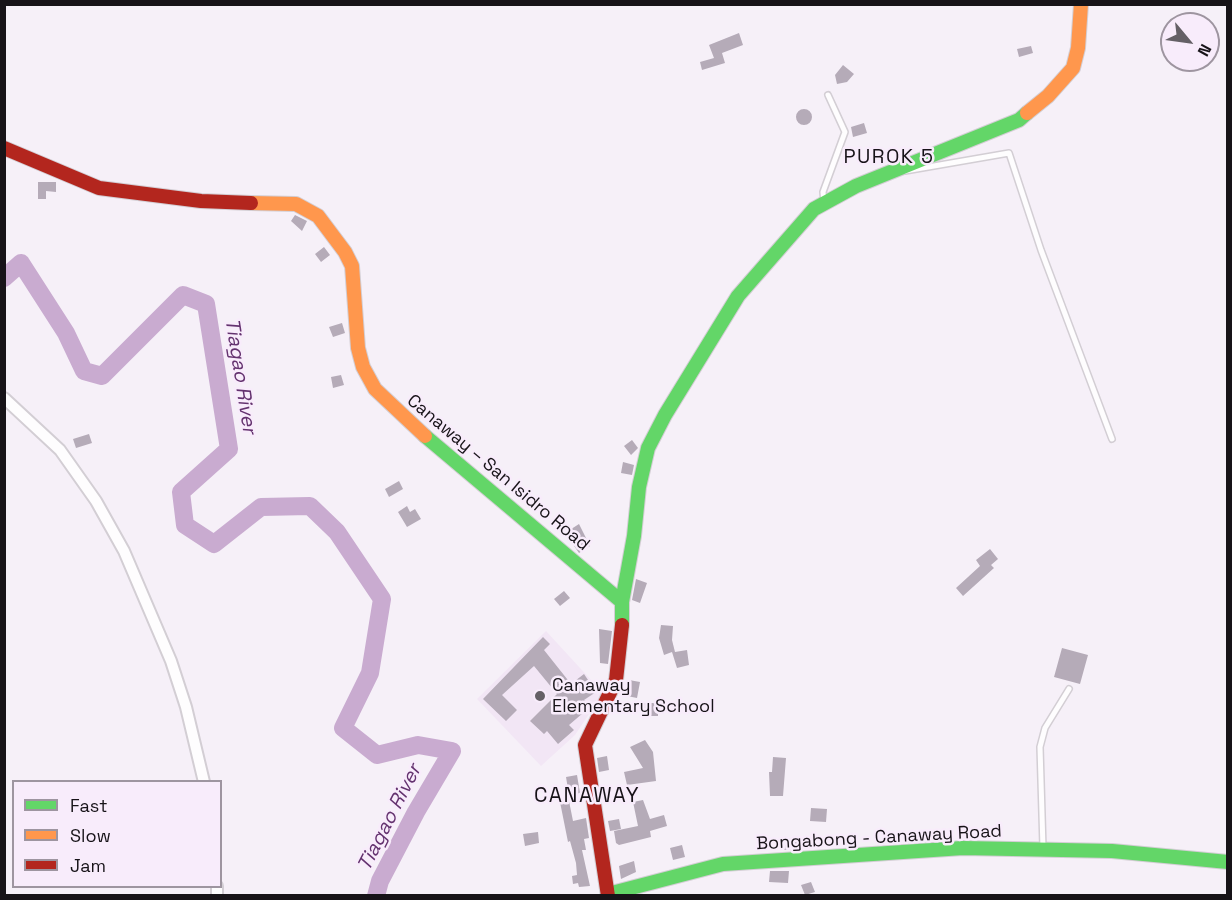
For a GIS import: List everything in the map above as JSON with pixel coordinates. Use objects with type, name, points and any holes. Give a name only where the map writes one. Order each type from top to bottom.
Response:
[{"type":"street","points":[[608,895],[585,745],[616,680],[622,631],[622,602],[634,536],[639,487],[648,448],[738,296],[814,209],[856,186],[1019,120],[1048,96],[1073,68],[1078,48],[1081,4]]},
{"type":"street","name":"Canaway – San Isidro Road","points":[[4,148],[99,188],[201,201],[296,204],[318,216],[345,252],[352,266],[358,348],[363,368],[375,389],[447,458],[511,508],[622,602]]},
{"type":"street","points":[[4,398],[60,450],[96,501],[124,551],[171,661],[195,738],[204,780]]},
{"type":"street","name":"Bongabong - Canaway Road","points":[[608,895],[723,864],[963,848],[1112,851],[1227,862]]},
{"type":"lane","points":[[824,204],[823,192],[845,132],[828,95]]},
{"type":"lane","points":[[896,169],[909,172],[1009,153],[1041,250],[1112,439]]},
{"type":"lane","points":[[1043,850],[1040,747],[1045,728],[1069,689]]},
{"type":"shaded area","name":"Canaway Elementary School","points":[[546,631],[603,693],[575,735],[541,766],[477,699]]},
{"type":"building","points":[[739,33],[743,45],[722,53],[725,63],[702,70],[700,62],[714,58],[709,45]]},
{"type":"building","points":[[1031,46],[1033,53],[1019,57],[1017,49]]},
{"type":"building","points":[[843,65],[854,74],[847,82],[837,84],[835,75]]},
{"type":"building","points":[[804,109],[812,117],[804,125],[796,117]]},
{"type":"building","points":[[864,123],[867,133],[853,137],[851,127]]},
{"type":"building","points":[[38,182],[56,182],[56,192],[46,191],[46,199],[38,199]]},
{"type":"building","points":[[295,215],[307,221],[302,231],[291,221]]},
{"type":"building","points":[[324,247],[330,255],[321,262],[315,254]]},
{"type":"building","points":[[342,323],[345,333],[333,337],[329,327]]},
{"type":"building","points":[[341,375],[344,385],[333,388],[331,377]]},
{"type":"building","points":[[89,434],[92,443],[76,448],[73,439]]},
{"type":"building","points":[[632,440],[638,448],[631,455],[624,446]]},
{"type":"building","points":[[623,462],[634,465],[632,475],[621,473]]},
{"type":"building","points":[[399,481],[403,489],[389,497],[385,489]]},
{"type":"building","points":[[407,506],[410,512],[415,509],[421,519],[407,527],[398,512]]},
{"type":"building","points":[[579,524],[590,546],[579,553],[565,533]]},
{"type":"building","points":[[990,549],[998,559],[991,565],[994,568],[963,596],[956,588],[980,566],[976,560]]},
{"type":"building","points":[[636,579],[647,583],[640,603],[632,600]]},
{"type":"building","points":[[564,591],[570,598],[560,606],[554,599]]},
{"type":"building","points":[[661,625],[673,626],[672,640],[675,652],[687,650],[689,665],[677,668],[672,652],[664,655],[659,638]]},
{"type":"building","points":[[599,629],[612,631],[608,664],[600,663]]},
{"type":"building","points":[[543,637],[550,644],[544,650],[571,684],[584,674],[596,692],[584,700],[590,707],[569,725],[574,730],[558,744],[547,731],[544,734],[530,721],[557,694],[534,666],[502,695],[517,710],[506,721],[483,699]]},
{"type":"building","points":[[1062,648],[1088,655],[1080,684],[1054,677]]},
{"type":"building","points":[[629,680],[640,682],[637,698],[622,695]]},
{"type":"building","points":[[644,703],[658,703],[658,716],[645,716]]},
{"type":"building","points":[[645,740],[653,752],[656,781],[627,785],[624,772],[643,768],[630,747]]},
{"type":"building","points":[[607,756],[609,770],[599,772],[597,758]]},
{"type":"building","points":[[773,757],[786,758],[783,796],[770,796],[769,772],[772,772]]},
{"type":"building","points":[[577,775],[580,793],[569,795],[566,777]]},
{"type":"building","points":[[643,800],[650,819],[664,815],[667,826],[650,831],[651,837],[619,845],[616,843],[614,831],[638,826],[633,802]]},
{"type":"building","points":[[569,801],[573,821],[586,818],[589,838],[584,839],[586,850],[582,850],[590,886],[579,887],[578,883],[573,884],[572,876],[577,875],[576,863],[570,841],[568,842],[560,802]]},
{"type":"building","points":[[811,808],[827,809],[826,822],[810,821]]},
{"type":"building","points":[[619,819],[621,829],[610,831],[608,821]]},
{"type":"building","points":[[538,832],[539,843],[525,846],[523,834]]},
{"type":"building","points":[[787,838],[798,840],[795,849],[784,850]]},
{"type":"building","points":[[682,845],[685,857],[673,860],[670,848]]},
{"type":"building","points":[[634,861],[636,872],[621,879],[619,866]]},
{"type":"building","points":[[770,871],[789,871],[788,883],[769,882]]},
{"type":"building","points":[[811,882],[815,892],[805,895],[801,885]]},
{"type":"waterway","name":"Tiagao River","points":[[4,278],[21,263],[66,333],[84,371],[102,376],[183,295],[206,304],[229,449],[181,492],[185,525],[214,544],[261,507],[310,506],[337,532],[382,599],[370,673],[343,728],[377,755],[418,745],[452,751],[416,812],[380,881],[376,896]]},
{"type":"traffic: fast","points":[[622,625],[622,602],[634,536],[639,487],[648,448],[665,415],[738,296],[814,209],[856,186],[1019,120],[1027,113]]},
{"type":"traffic: fast","points":[[425,436],[622,602]]},
{"type":"traffic: fast","points":[[608,894],[723,864],[963,848],[1112,851],[1228,862]]},
{"type":"traffic: slow","points":[[1027,113],[1048,96],[1073,68],[1078,48],[1081,4]]},
{"type":"traffic: slow","points":[[251,203],[296,204],[318,216],[345,252],[352,266],[358,348],[363,367],[375,389],[425,436]]},
{"type":"traffic: jam","points":[[4,148],[99,188],[201,201],[251,203]]},
{"type":"traffic: jam","points":[[608,896],[585,745],[616,680],[622,625]]},
{"type":"place","name":"Canaway Elementary School","points":[[540,696]]},
{"type":"district","name":"PUROK 5","points":[[889,158]]},
{"type":"district","name":"CANAWAY","points":[[587,796]]}]
